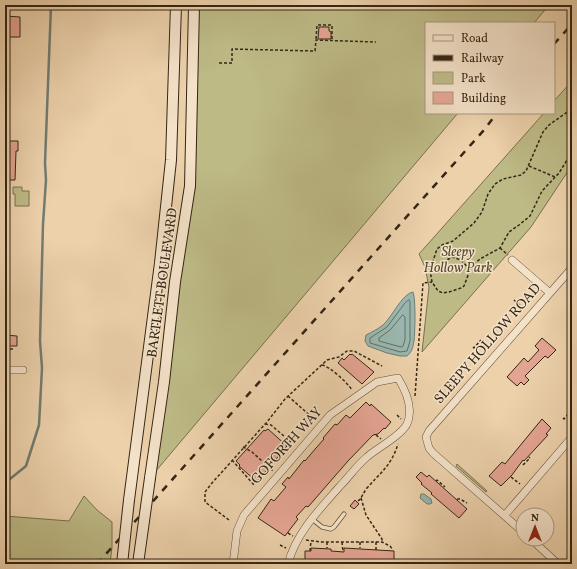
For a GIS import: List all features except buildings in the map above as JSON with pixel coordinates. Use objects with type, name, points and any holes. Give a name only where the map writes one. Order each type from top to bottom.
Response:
[{"type":"main road","name":"BARTLETT BOULEVARD","points":[[122,564],[160,263],[171,160],[176,5]]},
{"type":"main road","name":"BARTLETT BOULEVARD","points":[[138,564],[164,382],[175,282],[190,186],[194,5]]},
{"type":"street","points":[[512,260],[550,293]]},
{"type":"street","name":"SLEEPY HOLLOW ROAD","points":[[505,515],[433,453],[429,448],[426,437],[429,431],[572,268]]},
{"type":"street","points":[[5,370],[22,370]]},
{"type":"street","name":"GOFORTH WAY","points":[[233,564],[237,531],[246,512],[330,415],[377,382],[398,378],[407,393],[409,407],[407,424],[399,433],[362,461],[312,519]]},
{"type":"street","points":[[515,524],[505,515],[572,437]]},
{"type":"street","points":[[288,564],[298,537],[312,519]]},
{"type":"street","points":[[539,547],[557,564]]},
{"type":"lane","points":[[312,519],[322,527],[331,528],[344,514]]},
{"type":"path","points":[[219,63],[232,63],[232,49],[315,51],[317,25],[332,26],[332,41]]},
{"type":"path","points":[[316,40],[376,42]]},
{"type":"path","points":[[572,98],[566,113],[549,125],[543,132],[529,166],[524,174],[503,179],[495,184],[488,194],[482,212],[474,223],[453,241],[442,245],[437,249],[430,270],[432,282],[436,289],[443,293],[456,291],[464,286],[470,270],[480,259],[500,248],[509,232],[519,226],[530,216],[542,191],[559,173],[572,152]]},
{"type":"path","points":[[529,166],[555,177]]},
{"type":"path","points":[[568,239],[569,240],[572,237]]},
{"type":"path","points":[[500,248],[512,260]]},
{"type":"path","points":[[453,272],[446,262],[452,257],[461,260],[470,270]]},
{"type":"path","points":[[514,300],[523,308]]},
{"type":"path","points":[[473,347],[474,348],[481,340]]},
{"type":"path","points":[[5,349],[13,349]]},
{"type":"path","points":[[229,520],[205,502],[204,496],[212,483],[288,396],[327,360],[338,357],[350,350],[382,366]]},
{"type":"path","points":[[322,365],[328,367],[347,384],[354,393]]},
{"type":"path","points":[[288,396],[318,422]]},
{"type":"path","points":[[563,418],[564,419],[572,410]]},
{"type":"path","points":[[397,414],[402,420]]},
{"type":"path","points":[[265,424],[274,427],[291,442]]},
{"type":"path","points":[[376,435],[382,440]]},
{"type":"path","points":[[243,447],[252,452],[274,472]]},
{"type":"path","points":[[523,465],[530,458],[529,457]]},
{"type":"path","points":[[232,460],[254,485]]},
{"type":"path","points":[[511,477],[520,484]]},
{"type":"path","points":[[436,481],[437,480],[445,487]]},
{"type":"path","points":[[361,498],[363,509],[382,539],[382,542]]},
{"type":"path","points":[[457,499],[463,500],[467,503]]},
{"type":"path","points":[[288,533],[294,536]]},
{"type":"path","points":[[305,540],[327,542],[382,542],[390,546],[393,550]]},
{"type":"path","points":[[310,551],[311,541]]},
{"type":"path","points":[[327,542],[327,548]]},
{"type":"path","points":[[342,542],[343,552]]},
{"type":"path","points":[[360,542],[360,548]]},
{"type":"path","points":[[376,542],[376,552]]},
{"type":"path","points":[[280,546],[288,548]]},
{"type":"green space","points":[[194,5],[549,5],[535,22],[425,22],[425,114],[457,114],[150,478],[190,186]]},
{"type":"green space","name":"Sleepy Hollow Park","points":[[572,81],[572,165],[531,227],[422,352],[429,287],[425,267],[419,254],[543,114],[555,114],[555,100]]},
{"type":"green space","points":[[13,187],[22,187],[22,191],[29,191],[29,206],[15,206],[15,194],[13,194]]},
{"type":"green space","points":[[457,464],[487,491],[486,492],[456,466]]},
{"type":"green space","points":[[84,496],[97,510],[112,522],[110,564],[5,564],[5,516],[69,521]]},
{"type":"water","points":[[413,292],[415,309],[414,341],[413,347],[409,354],[407,356],[400,356],[368,346],[365,341],[366,335],[383,325],[401,301]]},
{"type":"water","points":[[421,494],[424,494],[431,499],[432,503],[427,504],[420,498]]},
{"type":"waterway","points":[[5,483],[26,466],[39,425],[42,368],[40,341],[43,224],[46,180],[45,163],[51,5]]},
{"type":"railway","points":[[555,43],[572,24]]},
{"type":"railway","points":[[97,564],[484,130],[496,114]]}]
